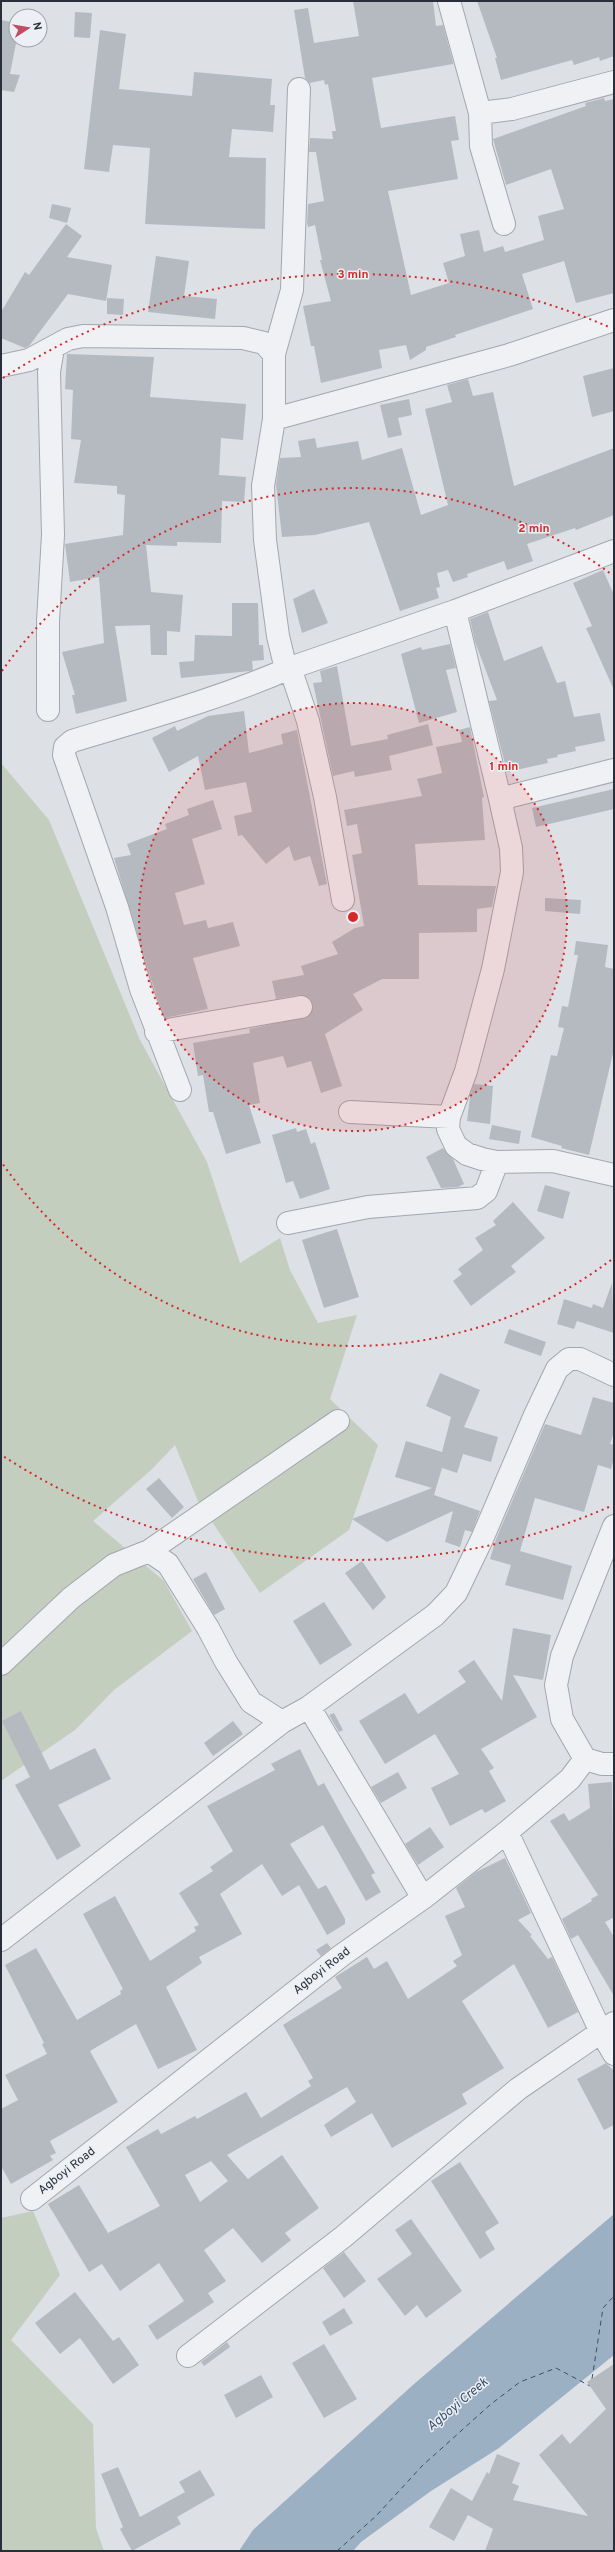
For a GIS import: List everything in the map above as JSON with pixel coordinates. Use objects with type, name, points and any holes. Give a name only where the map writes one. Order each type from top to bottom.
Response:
[{"type":"street","points":[[449,1],[480,113],[481,146],[504,224]]},
{"type":"street","points":[[480,113],[512,109],[614,82]]},
{"type":"street","points":[[299,89],[292,290],[274,354],[274,419],[263,486],[265,540],[278,636],[284,661],[290,668],[308,721],[326,797],[343,900]]},
{"type":"street","points":[[274,419],[509,355],[614,320]]},
{"type":"street","points":[[1,366],[29,360],[68,339],[83,336],[243,338],[264,343],[274,354]]},
{"type":"street","points":[[48,710],[48,621],[53,535],[49,372],[53,348]]},
{"type":"street","points":[[180,1090],[156,1032],[141,989],[117,907],[64,755],[65,747],[72,741],[169,712],[455,611],[614,551]]},
{"type":"street","points":[[455,611],[511,848],[512,872],[493,969],[466,1071],[449,1117],[448,1128],[456,1146],[467,1154],[497,1162],[553,1162],[614,1175]]},
{"type":"street","points":[[500,799],[614,770]]},
{"type":"street","points":[[156,1032],[300,1007]]},
{"type":"street","points":[[350,1112],[449,1117]]},
{"type":"street","points":[[288,1223],[368,1207],[477,1198],[486,1191],[497,1162]]},
{"type":"street","points":[[1,1940],[282,1722],[309,1707],[436,1615],[456,1593],[482,1540],[535,1414],[557,1369],[569,1359],[580,1359],[614,1375]]},
{"type":"street","points":[[1,1664],[71,1598],[114,1564],[149,1551],[338,1421]]},
{"type":"street","points":[[614,1526],[562,1656],[556,1685],[562,1719],[585,1758],[602,1764],[614,1764]]},
{"type":"street","points":[[149,1551],[168,1564],[208,1628],[226,1662],[252,1702],[282,1722]]},
{"type":"street","points":[[309,1707],[423,1898]]},
{"type":"street","name":"Agboyi Road","points":[[32,2199],[342,1955],[423,1898],[507,1832],[570,1779],[585,1758]]},
{"type":"street","points":[[507,1832],[608,2027],[614,2054]]},
{"type":"street","points":[[188,2356],[343,2237],[518,2089],[608,2027]]},
{"type":"path","points":[[599,2551],[596,2537],[614,2523]]},
{"type":"green space","points":[[1,763],[49,820],[140,1040],[207,1162],[240,1263],[280,1238],[290,1270],[318,1323],[357,1315],[330,1399],[378,1445],[349,1530],[260,1593],[198,1501],[175,1445],[151,1470],[93,1521],[164,1581],[192,1631],[114,1690],[75,1730],[1,1781]]},
{"type":"green space","points":[[33,2211],[60,2275],[11,2340],[93,2424],[96,2528],[104,2551],[1,2551],[1,2218]]},
{"type":"water","name":"Agboyi Creek","points":[[614,2214],[614,2355],[499,2448],[431,2491],[361,2542],[353,2551],[239,2551],[253,2530],[414,2384]]},
{"type":"building","points":[[353,1],[433,1],[436,26],[443,25],[453,62],[453,64],[372,78],[381,128],[455,116],[459,140],[451,141],[458,179],[388,191],[411,295],[449,283],[443,263],[465,256],[460,234],[479,230],[484,252],[503,246],[505,252],[544,240],[538,216],[564,209],[551,169],[506,185],[493,139],[586,106],[585,103],[604,98],[605,101],[614,99],[614,293],[576,303],[564,261],[522,274],[533,309],[455,335],[456,337],[426,347],[426,350],[410,360],[406,345],[379,350],[382,368],[321,383],[314,346],[311,346],[303,306],[331,301],[320,260],[322,260],[315,225],[308,227],[307,223],[308,204],[324,201],[316,152],[309,152],[310,138],[333,139],[332,131],[336,131],[328,84],[325,85],[324,80],[310,83],[305,78],[294,10],[308,8],[314,43],[359,36]]},
{"type":"building","points":[[477,1],[614,1],[614,56],[600,61],[599,57],[574,65],[572,60],[501,80],[495,58],[497,58]]},
{"type":"building","points":[[75,12],[92,13],[90,38],[74,37]]},
{"type":"building","points":[[1,20],[8,21],[8,48],[15,48],[10,74],[20,75],[14,92],[1,90]]},
{"type":"building","points":[[100,30],[126,34],[119,89],[192,96],[194,72],[272,79],[270,105],[275,105],[273,132],[232,129],[229,157],[266,158],[265,229],[145,224],[150,148],[113,145],[109,172],[84,169]]},
{"type":"building","points":[[52,204],[71,208],[67,223],[49,218]]},
{"type":"building","points":[[66,224],[82,236],[67,257],[112,265],[106,301],[68,294],[29,346],[25,348],[1,338],[1,312],[25,272],[29,275]]},
{"type":"building","points":[[156,256],[189,261],[184,296],[217,299],[215,319],[148,312]]},
{"type":"building","points":[[107,298],[124,299],[123,315],[107,314]]},
{"type":"building","points":[[67,354],[154,357],[150,397],[246,404],[243,440],[221,438],[219,475],[246,477],[244,502],[222,501],[221,543],[177,542],[177,546],[146,545],[151,592],[183,595],[180,632],[167,631],[167,655],[151,655],[150,625],[115,626],[127,701],[76,714],[72,695],[75,695],[62,652],[104,643],[99,577],[70,582],[65,544],[123,535],[125,495],[117,494],[117,486],[74,483],[81,440],[71,439],[73,390],[65,389]]},
{"type":"building","points":[[614,368],[614,411],[592,417],[583,376]]},
{"type":"building","points":[[468,379],[473,396],[493,392],[514,486],[614,448],[614,515],[576,530],[575,528],[527,544],[533,561],[507,570],[504,561],[467,574],[468,577],[453,582],[448,570],[437,573],[440,587],[436,588],[439,598],[400,611],[369,522],[315,535],[282,537],[276,485],[280,458],[301,457],[298,441],[315,438],[317,448],[358,441],[362,460],[402,448],[421,515],[448,505],[425,409],[452,402],[447,385]]},
{"type":"building","points":[[409,399],[412,415],[398,418],[402,435],[388,438],[380,405]]},
{"type":"building","points":[[603,570],[614,595],[614,690],[586,628],[592,626],[573,583]]},
{"type":"building","points":[[314,589],[328,623],[302,633],[293,599]]},
{"type":"building","points":[[232,603],[258,603],[259,645],[263,645],[264,660],[252,661],[253,670],[250,671],[181,678],[179,662],[194,661],[195,635],[232,636]]},
{"type":"building","points":[[488,612],[504,661],[542,646],[557,683],[565,681],[574,717],[600,713],[605,741],[575,747],[576,751],[547,759],[548,763],[507,772],[489,701],[497,700],[475,642],[470,619]]},
{"type":"building","points":[[450,644],[456,668],[446,670],[457,712],[419,723],[401,654],[421,647],[422,650]]},
{"type":"building","points":[[337,666],[351,746],[388,739],[387,735],[428,724],[433,745],[389,756],[392,770],[355,777],[354,771],[333,776],[313,683],[322,682],[320,671]]},
{"type":"building","points":[[244,711],[249,753],[283,744],[281,734],[297,730],[327,884],[319,886],[310,856],[294,861],[289,846],[266,864],[242,835],[238,836],[234,816],[252,812],[246,782],[205,790],[198,756],[169,772],[152,738],[175,726],[177,731],[208,716]]},
{"type":"building","points":[[470,727],[484,797],[482,798],[485,840],[415,844],[418,885],[496,886],[492,907],[477,909],[477,932],[419,933],[419,979],[382,979],[353,994],[363,1010],[325,1034],[342,1086],[321,1093],[311,1061],[287,1068],[283,1056],[253,1063],[260,1103],[249,1105],[261,1143],[226,1154],[213,1112],[209,1112],[203,1075],[198,1076],[193,1043],[250,1033],[249,1029],[309,1016],[313,1005],[310,999],[299,995],[276,999],[272,981],[304,975],[301,966],[338,954],[332,942],[355,928],[364,926],[352,855],[362,853],[357,824],[347,826],[344,810],[422,796],[417,779],[442,773],[436,747],[462,742],[459,730]]},
{"type":"building","points":[[614,789],[614,809],[536,827],[532,808]]},
{"type":"building","points":[[213,800],[222,829],[192,839],[205,884],[175,893],[184,925],[206,920],[208,928],[233,922],[240,946],[193,958],[208,1009],[165,1018],[153,985],[114,858],[131,855],[127,844],[167,829],[165,824],[189,815],[187,809]]},
{"type":"building","points":[[545,898],[581,900],[580,914],[545,911]]},
{"type":"building","points":[[576,941],[608,945],[605,967],[614,969],[614,1049],[589,1155],[561,1148],[562,1146],[531,1137],[551,1055],[557,1056],[564,1028],[558,1027],[562,1006],[568,1007],[578,955],[574,955]]},
{"type":"building","points":[[474,1084],[493,1086],[490,1124],[467,1121],[470,1097]]},
{"type":"building","points":[[492,1125],[521,1131],[519,1144],[489,1139]]},
{"type":"building","points":[[296,1128],[297,1132],[306,1129],[311,1144],[315,1142],[330,1189],[300,1199],[293,1181],[286,1183],[272,1135]]},
{"type":"building","points":[[443,1148],[453,1159],[464,1184],[458,1187],[441,1188],[426,1157]]},
{"type":"building","points":[[545,1185],[570,1192],[563,1219],[537,1211]]},
{"type":"building","points":[[513,1202],[545,1238],[511,1266],[516,1272],[471,1306],[453,1281],[462,1274],[458,1269],[483,1250],[475,1238],[496,1225],[493,1221]]},
{"type":"building","points":[[337,1229],[359,1297],[324,1308],[302,1240]]},
{"type":"building","points":[[612,1283],[614,1333],[577,1321],[574,1329],[557,1324],[564,1299],[592,1308],[593,1304],[603,1308]]},
{"type":"building","points":[[509,1329],[546,1342],[541,1356],[504,1343]]},
{"type":"building","points":[[440,1373],[480,1390],[464,1427],[498,1437],[491,1462],[463,1454],[457,1473],[442,1468],[434,1495],[480,1511],[472,1532],[465,1530],[460,1547],[445,1542],[453,1511],[387,1542],[352,1519],[432,1488],[395,1477],[406,1441],[442,1452],[451,1417],[426,1406]]},
{"type":"building","points":[[593,1397],[614,1403],[614,1432],[610,1444],[614,1445],[614,1458],[611,1469],[598,1465],[584,1512],[535,1498],[520,1551],[572,1566],[563,1600],[505,1585],[511,1565],[490,1559],[496,1539],[545,1424],[581,1435]]},
{"type":"building","points":[[159,1478],[184,1507],[172,1518],[146,1489]]},
{"type":"building","points":[[362,1561],[386,1597],[373,1610],[345,1573]]},
{"type":"building","points":[[206,1572],[225,1609],[214,1615],[193,1579]]},
{"type":"building","points":[[324,1602],[352,1645],[320,1665],[293,1621]]},
{"type":"building","points":[[513,1628],[551,1635],[543,1680],[513,1675],[537,1717],[481,1749],[494,1768],[489,1771],[506,1801],[485,1813],[482,1809],[450,1826],[431,1788],[459,1774],[435,1734],[385,1764],[359,1721],[405,1693],[418,1714],[466,1682],[458,1671],[474,1660],[502,1701]]},
{"type":"building","points":[[21,1711],[50,1770],[95,1748],[111,1779],[58,1805],[81,1846],[57,1860],[15,1785],[30,1777],[2,1721]]},
{"type":"building","points":[[334,1713],[343,1730],[339,1732],[329,1715]]},
{"type":"building","points":[[233,1721],[243,1734],[213,1756],[204,1743]]},
{"type":"building","points":[[300,1749],[318,1786],[324,1783],[375,1873],[371,1875],[381,1892],[366,1901],[323,1825],[290,1844],[318,1889],[326,1885],[345,1919],[345,1924],[327,1935],[299,1885],[282,1896],[262,1864],[220,1894],[242,1934],[199,1957],[202,1963],[166,1987],[197,2050],[158,2069],[136,2024],[90,2051],[118,2102],[50,2141],[56,2153],[50,2156],[53,2160],[11,2184],[1,2166],[1,2109],[18,2100],[5,2075],[47,2054],[42,2044],[44,2043],[5,1965],[36,1948],[77,2020],[121,1994],[120,1991],[123,1989],[83,1914],[115,1896],[150,1961],[196,1931],[194,1927],[199,1925],[179,1893],[213,1871],[210,1867],[233,1851],[207,1806],[275,1770],[271,1764]]},
{"type":"building","points":[[398,1772],[407,1788],[381,1803],[371,1787]]},
{"type":"building","points":[[612,1782],[614,1920],[613,1918],[605,1922],[614,1937],[614,1996],[578,1935],[571,1939],[562,1919],[592,1901],[591,1899],[598,1895],[550,1821],[564,1813],[569,1821],[590,1808],[588,1784]]},
{"type":"building","points":[[430,1827],[444,1847],[418,1865],[405,1844]]},
{"type":"building","points":[[505,1858],[531,1913],[518,1920],[532,1935],[530,1936],[548,1959],[552,1957],[578,2012],[548,2028],[514,1964],[462,2001],[504,2068],[462,2094],[467,2104],[392,2148],[372,2113],[331,2137],[324,2125],[356,2102],[347,2087],[227,2155],[248,2179],[282,2155],[319,2208],[285,2233],[291,2240],[262,2263],[233,2228],[204,2250],[226,2281],[208,2293],[214,2302],[157,2340],[148,2326],[184,2301],[159,2263],[120,2291],[102,2264],[89,2272],[48,2204],[79,2185],[108,2233],[160,2206],[126,2147],[158,2129],[161,2134],[195,2116],[197,2119],[246,2092],[261,2118],[311,2086],[308,2081],[313,2078],[283,2025],[342,1988],[335,1977],[367,1957],[374,1969],[387,1961],[408,1999],[457,1966],[453,1961],[462,1955],[445,1916],[465,1907],[456,1888],[476,1872]],"holes":[[[211,2161],[228,2181],[200,2202],[185,2175]]]},
{"type":"building","points":[[327,1943],[331,1948],[321,1956],[316,1950]]},
{"type":"building","points":[[606,2063],[614,2071],[614,2125],[604,2130],[577,2079]]},
{"type":"building","points":[[460,2162],[499,2223],[485,2232],[495,2249],[480,2259],[431,2181]]},
{"type":"building","points":[[411,2219],[462,2291],[426,2318],[417,2305],[405,2316],[377,2279],[412,2254],[395,2230]]},
{"type":"building","points":[[344,2252],[366,2281],[344,2298],[323,2268]]},
{"type":"building","points":[[75,2292],[113,2341],[119,2337],[139,2365],[113,2384],[80,2338],[60,2354],[35,2323]]},
{"type":"building","points":[[344,2308],[353,2323],[330,2336],[322,2322]]},
{"type":"building","points":[[227,2342],[230,2347],[204,2366],[201,2362]]},
{"type":"building","points":[[324,2344],[357,2399],[324,2418],[292,2363]]},
{"type":"building","points":[[614,2364],[614,2551],[485,2551],[493,2529],[468,2515],[454,2541],[429,2527],[451,2488],[472,2501],[487,2472],[489,2474],[497,2454],[520,2463],[512,2483],[519,2486],[513,2500],[588,2516],[539,2455],[562,2434],[570,2444],[606,2409],[587,2382]]},
{"type":"building","points":[[261,2375],[273,2397],[236,2418],[224,2395]]},
{"type":"building","points":[[118,2467],[140,2517],[185,2492],[179,2482],[200,2470],[215,2495],[177,2517],[181,2524],[132,2551],[120,2529],[123,2527],[101,2474]]},
{"type":"ferry route","points":[[592,2379],[603,2308],[614,2296]]},
{"type":"ferry route","points":[[337,2551],[376,2516],[422,2466],[491,2404],[520,2382],[556,2368],[590,2386]]}]
